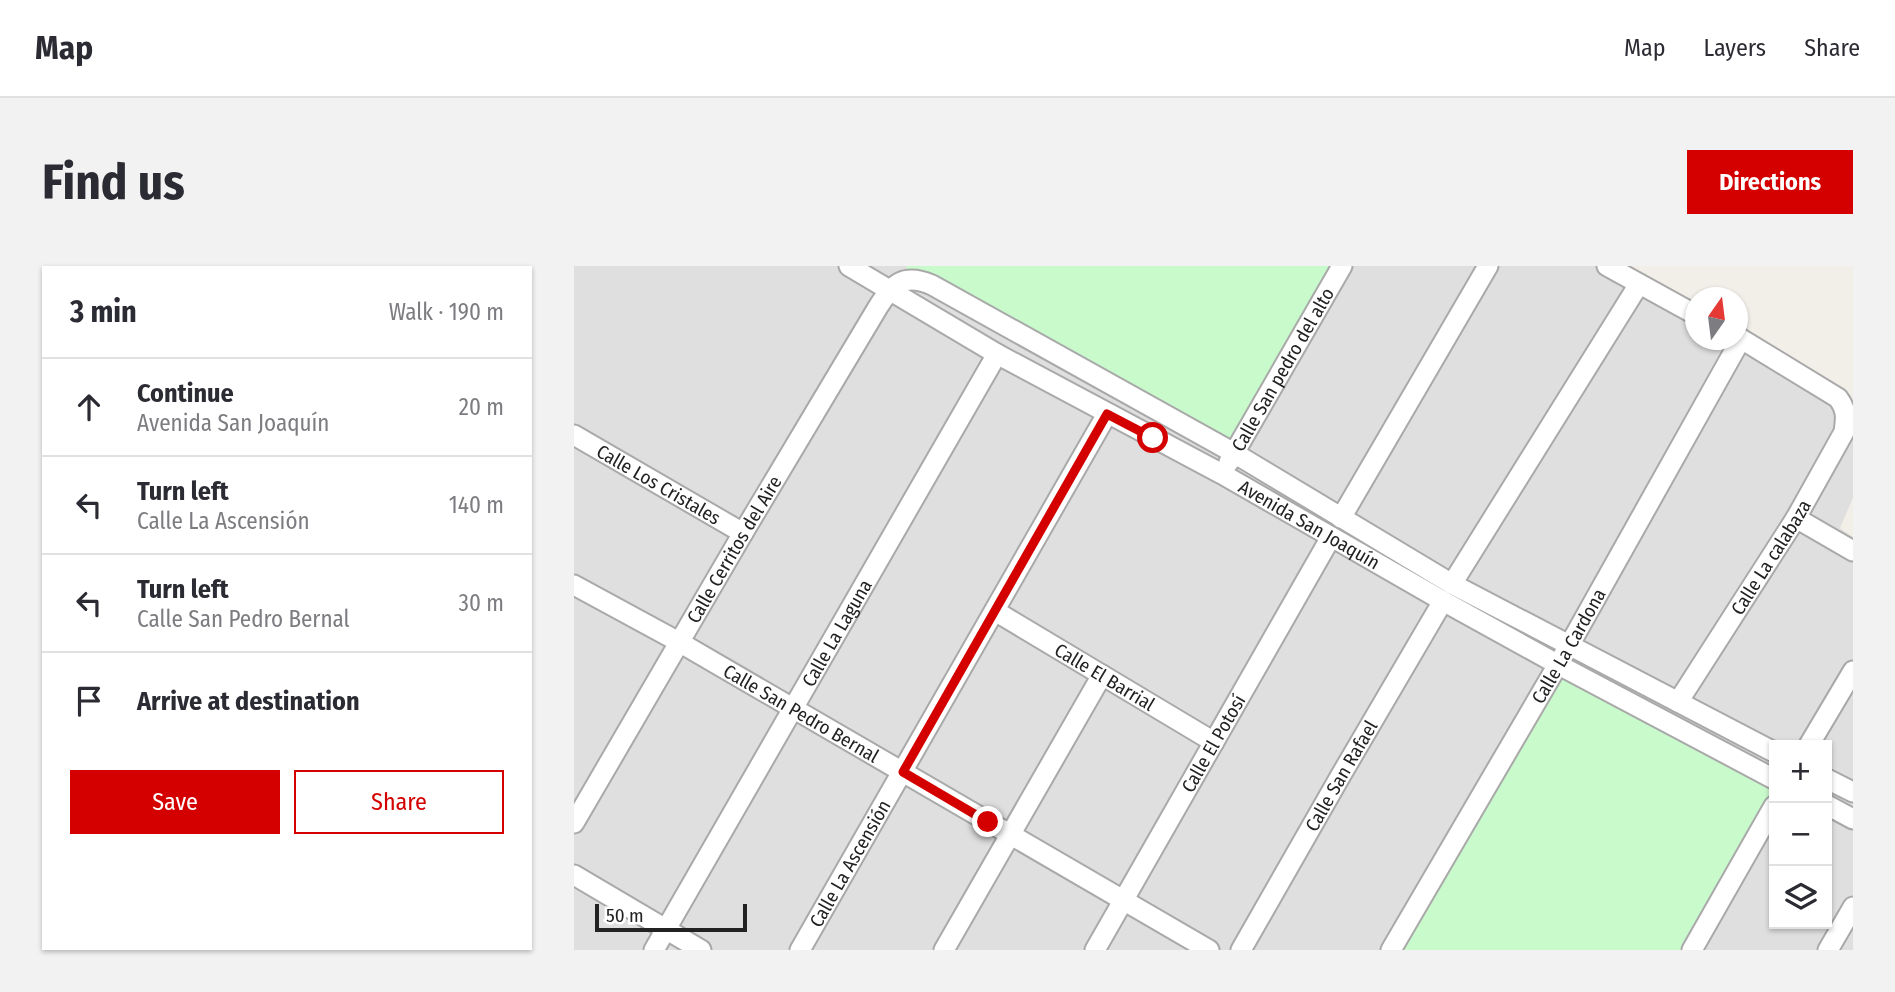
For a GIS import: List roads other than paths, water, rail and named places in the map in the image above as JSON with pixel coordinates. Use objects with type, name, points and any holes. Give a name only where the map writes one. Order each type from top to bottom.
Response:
[{"type":"street","name":"Avenida San Joaquín","points":[[849,266],[895,286],[997,354],[1222,474],[1558,664],[1769,776]]},
{"type":"street","name":"Calle San pedro del alto","points":[[1222,474],[1342,266]]},
{"type":"street","points":[[1341,518],[1488,266]]},
{"type":"street","points":[[1607,266],[1685,309]]},
{"type":"street","name":"Avenida San Joaquín","points":[[895,286],[912,279],[932,285],[1234,453],[1452,584],[1769,749]]},
{"type":"street","points":[[1452,584],[1639,284]]},
{"type":"street","name":"Calle Cerritos del Aire","points":[[574,823],[743,533],[895,286]]},
{"type":"street","name":"Calle La calabaza","points":[[1678,702],[1796,518],[1844,432],[1844,406],[1838,398],[1748,343]]},
{"type":"street","name":"Calle La Cardona","points":[[1391,950],[1570,644],[1732,350]]},
{"type":"street","name":"Calle La Laguna","points":[[654,950],[997,354]]},
{"type":"street","name":"Calle La Ascensión","points":[[800,950],[1107,414]]},
{"type":"street","name":"Calle Los Cristales","points":[[574,435],[743,533]]},
{"type":"street","points":[[1796,518],[1853,551]]},
{"type":"street","name":"Calle El Potosí","points":[[1095,950],[1331,537]]},
{"type":"street","name":"Calle San Pedro Bernal","points":[[574,585],[678,642],[1209,950]]},
{"type":"street","name":"Calle San Rafael","points":[[1241,950],[1443,601]]},
{"type":"street","name":"Calle El Barrial","points":[[995,611],[1214,742]]},
{"type":"street","points":[[1813,740],[1853,671]]},
{"type":"street","points":[[944,950],[1102,675]]},
{"type":"street","points":[[1832,782],[1853,792]]},
{"type":"street","points":[[1832,808],[1853,819]]},
{"type":"street","points":[[1692,950],[1769,815]]},
{"type":"street","points":[[574,874],[701,950]]},
{"type":"street","points":[[1828,950],[1853,907]]}]
